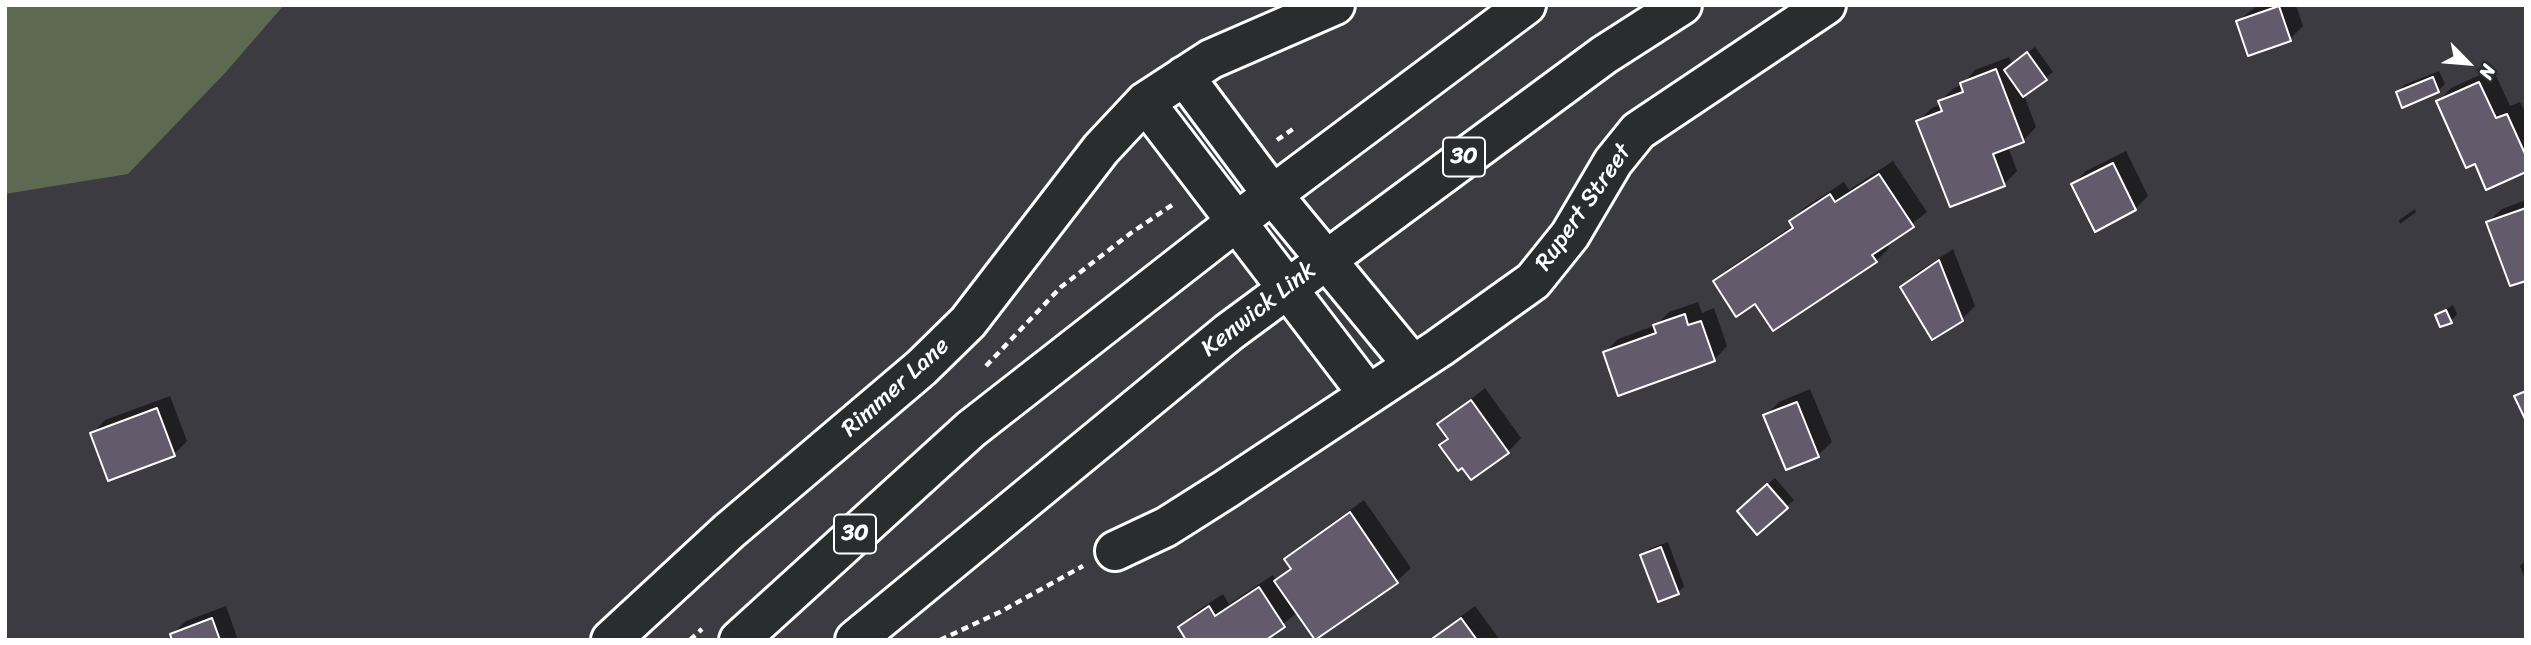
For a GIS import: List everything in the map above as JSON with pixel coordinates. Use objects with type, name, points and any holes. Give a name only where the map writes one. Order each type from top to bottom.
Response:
[{"type":"main road","name":"Rimmer Lane","points":[[611,640],[729,531],[921,368],[968,322],[1101,149],[1144,102],[1211,59],[1335,5]]},
{"type":"main road","name":"30","points":[[739,640],[971,429],[1272,194],[1525,5]]},
{"type":"main road","name":"Kenwick Link","points":[[855,640],[959,551],[1285,289],[1604,55],[1682,5]]},
{"type":"main road","name":"Rupert Street","points":[[1115,551],[1166,527],[1413,365],[1534,281],[1570,235],[1613,162],[1638,131],[1826,5]]},
{"type":"main road","points":[[1184,76],[1272,194],[1413,365]]},
{"type":"main road","points":[[1144,102],[1368,394]]},
{"type":"path","points":[[940,640],[1000,612],[1115,551]]},
{"type":"green space","points":[[5,5],[284,5],[225,73],[128,174],[5,194]]},
{"type":"building","points":[[2279,6],[2291,41],[2248,56],[2236,21]]},
{"type":"building","points":[[2027,52],[2047,80],[2023,97],[2004,70]]},
{"type":"building","points":[[1996,69],[2024,142],[1993,154],[2005,186],[1950,207],[1916,121],[1942,111],[1938,101],[1963,92],[1960,83]]},
{"type":"building","points":[[2433,77],[2439,92],[2402,108],[2396,92]]},
{"type":"building","points":[[2479,82],[2496,118],[2507,114],[2526,156],[2526,172],[2486,190],[2475,164],[2466,168],[2436,101]]},
{"type":"building","points":[[2113,163],[2136,210],[2095,232],[2071,184]]},
{"type":"building","points":[[1879,174],[1914,227],[1872,255],[1877,262],[1773,331],[1755,304],[1736,317],[1713,281],[1793,228],[1789,221],[1830,194],[1835,202]]},
{"type":"building","points":[[2526,208],[2526,281],[2510,286],[2486,222]]},
{"type":"building","points":[[1939,260],[1963,321],[1932,340],[1900,287]]},
{"type":"building","points":[[2446,310],[2452,323],[2440,327],[2435,315]]},
{"type":"building","points":[[1685,314],[1688,325],[1701,321],[1715,361],[1618,396],[1603,352],[1656,333],[1653,325]]},
{"type":"building","points":[[2526,391],[2526,421],[2514,396]]},
{"type":"building","points":[[1471,400],[1509,453],[1471,480],[1462,468],[1458,471],[1439,445],[1448,439],[1437,424]]},
{"type":"building","points":[[1797,402],[1819,457],[1786,470],[1763,415]]},
{"type":"building","points":[[157,408],[175,456],[108,481],[90,433]]},
{"type":"building","points":[[1767,484],[1788,508],[1757,535],[1737,511]]},
{"type":"building","points":[[1350,512],[1398,583],[1315,640],[1274,581],[1291,569],[1284,559]]},
{"type":"building","points":[[1661,547],[1679,594],[1658,602],[1640,555]]},
{"type":"building","points":[[1259,587],[1285,627],[1266,640],[1186,640],[1178,627],[1209,606],[1215,616]]},
{"type":"building","points":[[212,618],[220,640],[172,640],[170,634]]},
{"type":"building","points":[[1461,618],[1477,640],[1434,640],[1433,638]]}]
